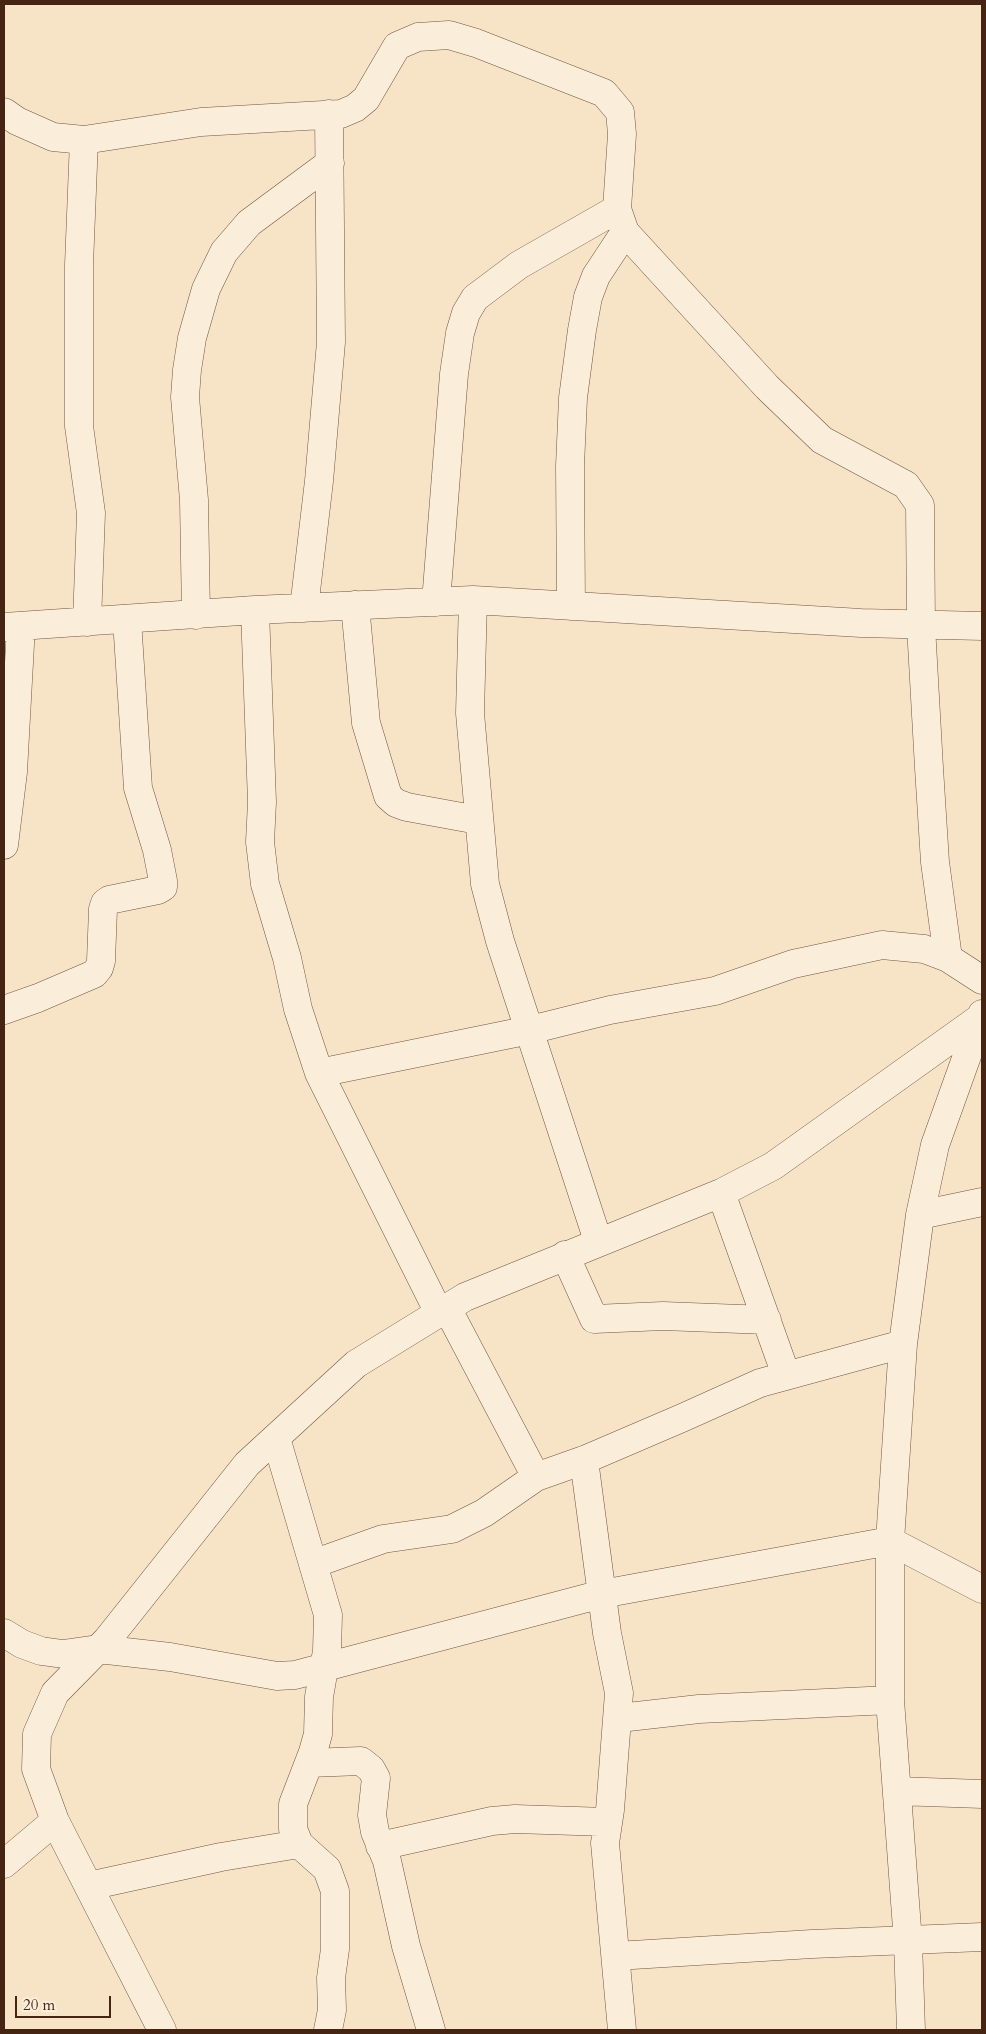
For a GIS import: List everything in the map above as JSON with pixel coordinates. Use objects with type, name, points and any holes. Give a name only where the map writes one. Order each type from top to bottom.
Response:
[{"type":"street","points":[[4,112],[17,121],[53,137],[84,140],[201,122],[340,114],[355,108],[366,99],[397,46],[418,37],[449,35],[476,43],[604,93],[620,112],[622,134],[621,220],[588,298],[582,330],[574,398],[570,466],[571,606]]},
{"type":"street","points":[[304,608],[319,481],[331,342],[329,114]]},
{"type":"street","points":[[84,140],[79,265],[79,426],[91,513],[87,622]]},
{"type":"street","points":[[196,615],[194,500],[186,397],[187,370],[192,338],[206,289],[224,252],[249,223],[330,163]]},
{"type":"street","points":[[436,602],[454,383],[460,333],[466,313],[475,298],[519,265],[621,220]]},
{"type":"street","points":[[621,220],[768,387],[822,440],[906,484],[920,505],[921,626],[935,862],[948,958]]},
{"type":"street","points":[[473,600],[470,713],[485,884],[500,941],[598,1241]]},
{"type":"street","points":[[4,845],[9,773],[12,627],[255,610],[473,600],[921,626],[982,626]]},
{"type":"street","points":[[355,606],[366,724],[388,796],[396,803],[407,807],[478,820]]},
{"type":"street","points":[[255,610],[262,802],[260,842],[265,884],[287,958],[298,1009],[319,1073],[443,1311],[536,1477]]},
{"type":"street","points":[[4,1010],[94,974],[99,968],[101,961],[103,909],[105,903],[109,900],[158,890],[162,886],[163,881],[157,850],[138,788],[127,620]]},
{"type":"street","points":[[319,1073],[530,1030],[610,1010],[715,991],[793,964],[882,944],[924,949],[948,958],[982,980]]},
{"type":"street","points":[[162,2030],[55,1821],[36,1770],[37,1734],[55,1693],[98,1648],[247,1464],[356,1364],[466,1297],[598,1241],[721,1193],[773,1166],[981,1016]]},
{"type":"street","points":[[911,2030],[908,1942],[890,1700],[890,1541],[903,1344],[920,1215],[935,1145],[981,1016]]},
{"type":"street","points":[[721,1193],[786,1375]]},
{"type":"street","points":[[920,1215],[982,1202]]},
{"type":"street","points":[[565,1255],[594,1319],[663,1316],[767,1320]]},
{"type":"street","points":[[313,1564],[383,1539],[452,1529],[484,1513],[536,1477],[584,1460],[760,1382],[903,1344]]},
{"type":"street","points":[[276,1438],[328,1615],[324,1669],[319,1697],[318,1734],[309,1763],[292,1804],[293,1829],[299,1844],[327,1869],[335,1891],[335,1949],[331,1978],[332,2010],[328,2030]]},
{"type":"street","points":[[584,1460],[607,1633],[619,1693],[619,1718],[605,1843],[622,2030]]},
{"type":"street","points":[[4,1633],[22,1644],[41,1651],[63,1654],[98,1648],[170,1657],[277,1676],[295,1675],[324,1669],[602,1594],[890,1541],[982,1589]]},
{"type":"street","points":[[619,1718],[699,1709],[890,1700]]},
{"type":"street","points":[[309,1763],[361,1761],[371,1769],[376,1778],[372,1814],[380,1846],[387,1861],[406,1946],[431,2030]]},
{"type":"street","points":[[897,1791],[982,1794]]},
{"type":"street","points":[[380,1846],[492,1821],[515,1819],[608,1822]]},
{"type":"street","points":[[4,1864],[55,1821]]},
{"type":"street","points":[[89,1886],[220,1857],[299,1844]]},
{"type":"street","points":[[616,1956],[812,1944],[908,1942],[982,1937]]}]
